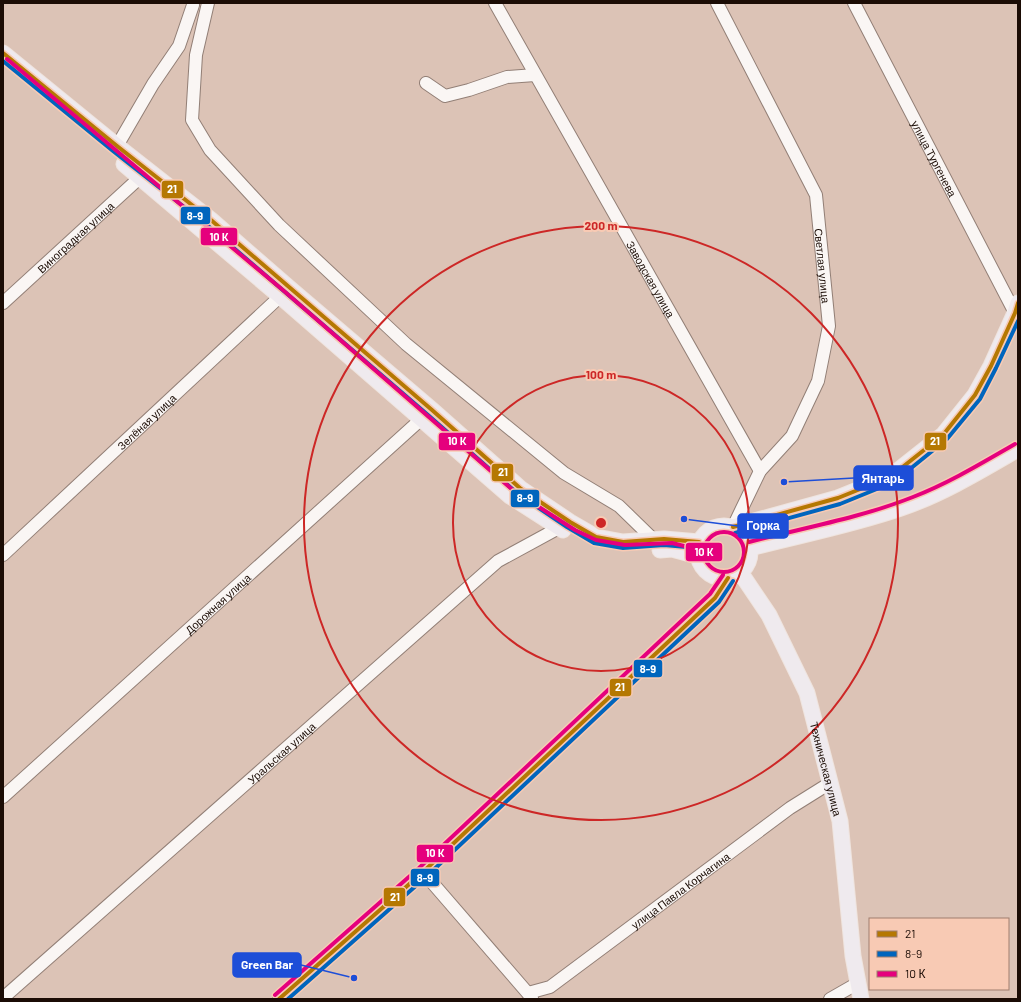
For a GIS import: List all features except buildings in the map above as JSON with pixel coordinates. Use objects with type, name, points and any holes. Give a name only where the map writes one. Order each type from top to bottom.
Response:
[{"type":"main road","points":[[3,54],[117,146],[144,174]]},
{"type":"main road","points":[[3,64],[144,174],[211,220],[285,292],[426,414],[565,525],[594,546],[625,551],[698,549]]},
{"type":"main road","name":"улица Тургенева","points":[[733,527],[838,498],[890,477],[943,435],[975,395],[991,366],[1017,308]]},
{"type":"main road","points":[[750,548],[862,520],[902,508],[962,482],[1018,449]]},
{"type":"main road","points":[[565,525],[596,537],[623,542],[664,539],[698,549]]},
{"type":"main road","points":[[717,526],[733,527],[744,535],[750,548],[748,561],[734,575],[720,578],[712,575],[700,564],[698,549],[703,535],[717,526]]},
{"type":"main road","name":"Техническая улица","points":[[734,575],[769,615],[807,693],[840,821],[853,956],[861,999]]},
{"type":"street","points":[[208,3],[196,55],[192,120],[210,150],[279,225],[406,344],[564,473],[619,506],[654,540]]},
{"type":"street","name":"Заводская улица","points":[[495,3],[760,471]]},
{"type":"street","name":"Светлая улица","points":[[717,3],[816,195],[829,326],[818,380],[792,436],[760,471],[733,527]]},
{"type":"street","name":"улица Тургенева","points":[[854,3],[1017,308]]},
{"type":"street","points":[[117,146],[153,84],[179,46],[193,5]]},
{"type":"street","points":[[426,83],[445,96],[469,90],[507,77],[535,75]]},
{"type":"street","name":"Виноградная улица","points":[[3,302],[48,263],[144,174]]},
{"type":"street","name":"Зелёная улица","points":[[3,555],[285,292]]},
{"type":"street","name":"Дорожная улица","points":[[3,796],[426,414]]},
{"type":"street","name":"Уральская улица","points":[[4,997],[498,561],[565,525]]},
{"type":"street","points":[[279,999],[423,872],[715,598],[734,575]]},
{"type":"street","name":"улица Павла Корчагина","points":[[531,996],[550,987],[790,808],[830,783]]},
{"type":"street","points":[[423,872],[531,996]]},
{"type":"street","points":[[830,999],[858,983]]},
{"type":"transit line","name":"21","points":[[3,53],[211,220],[432,410],[521,489],[570,522],[596,537],[623,542],[664,539],[699,542]]},
{"type":"transit line","points":[[7,59],[284,291],[514,491],[575,530],[596,540],[625,545],[672,543],[700,550]]},
{"type":"transit line","name":"8-9","points":[[3,61],[113,151],[207,225],[518,494],[594,543],[623,548],[664,545],[698,548]]},
{"type":"transit line","name":"21","points":[[733,527],[838,498],[890,477],[943,435],[975,395],[991,366],[1018,303]]},
{"type":"transit line","name":"8-9","points":[[735,533],[840,504],[894,482],[947,439],[980,399],[1018,321]]},
{"type":"transit line","points":[[749,542],[852,517],[913,497],[965,472],[1015,444]]},
{"type":"transit line","points":[[728,532],[735,535],[741,541],[744,552],[743,560],[735,569],[728,572],[720,572],[713,569],[705,560],[704,548],[707,541],[716,533],[728,532]]},
{"type":"transit line","points":[[275,995],[419,868],[710,594],[723,575]]},
{"type":"transit line","name":"21","points":[[279,999],[423,872],[715,598],[728,578]]},
{"type":"transit line","name":"8-9","points":[[288,999],[427,876],[719,602],[733,581]]},
{"type":"place","name":"Янтарь","points":[[784,482]]},
{"type":"place","name":"Горка","points":[[684,519]]},
{"type":"place","name":"Green Bar","points":[[354,978]]}]
